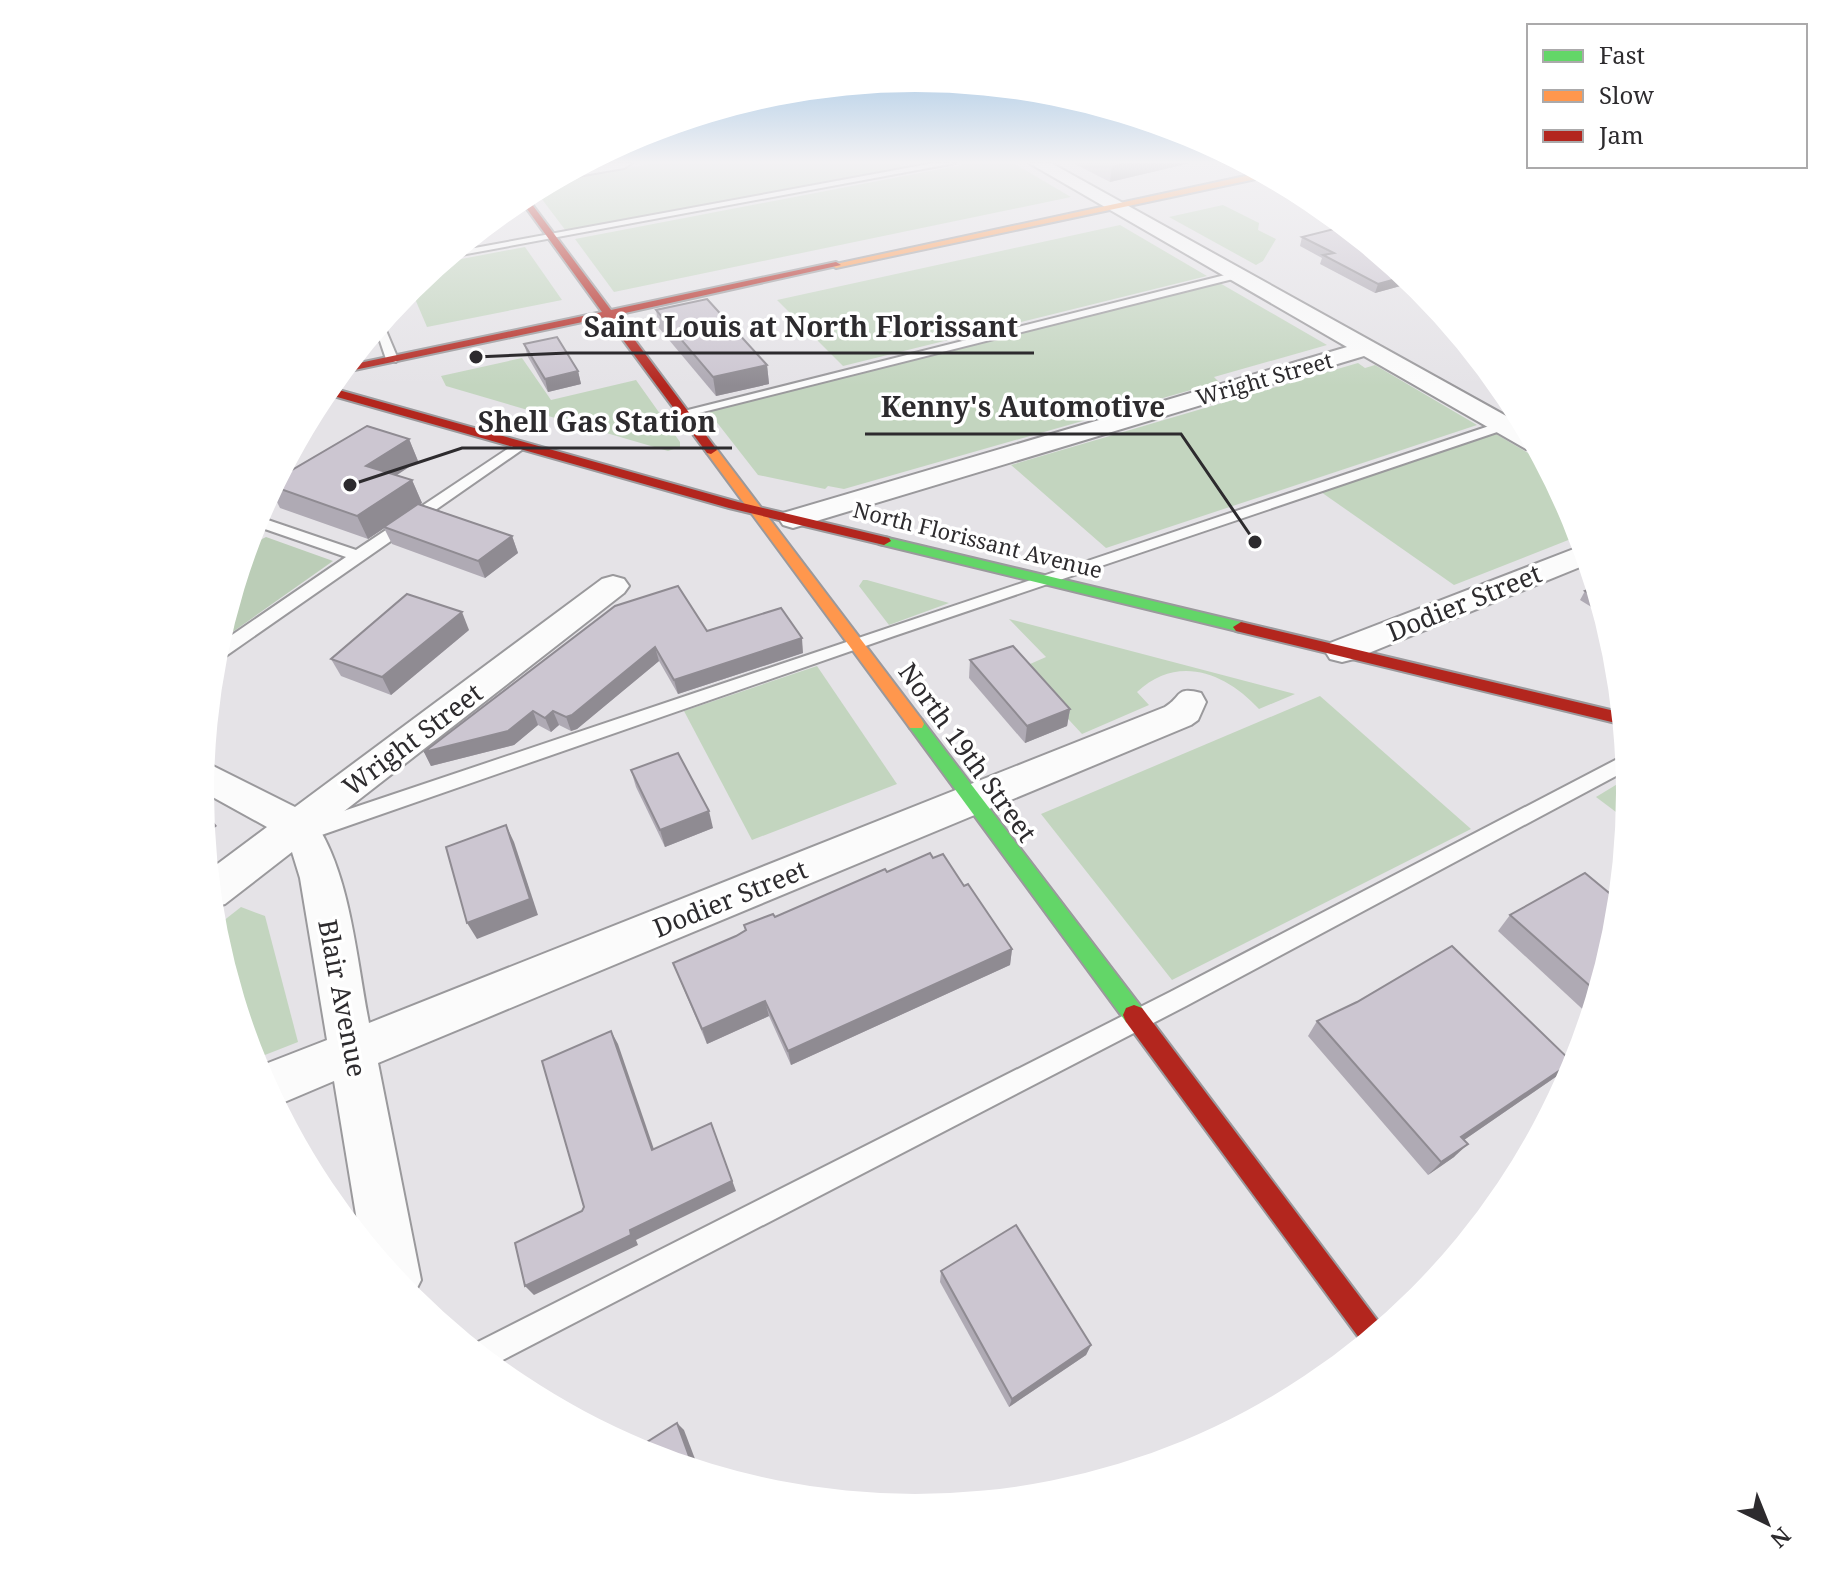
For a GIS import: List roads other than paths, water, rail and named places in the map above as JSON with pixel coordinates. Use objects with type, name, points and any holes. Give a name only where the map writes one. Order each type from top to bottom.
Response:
[{"type":"street","name":"North 19th Street","points":[[552,237],[1368,1329]]},
{"type":"street","points":[[359,366],[968,237]]},
{"type":"street","points":[[1170,237],[1516,432]]},
{"type":"street","name":"Wright Street","points":[[793,519],[1367,348]]},
{"type":"street","name":"North Florissant Avenue","points":[[339,394],[518,446],[793,519],[1612,716]]},
{"type":"street","name":"Dodier Street","points":[[1342,651],[1576,557]]},
{"type":"street","name":"Wright Street","points":[[220,885],[299,830],[613,586]]},
{"type":"street","name":"Dodier Street","points":[[276,1082],[1178,716],[1186,711],[1189,702]]},
{"type":"street","points":[[215,781],[299,830]]},
{"type":"street","name":"Blair Avenue","points":[[299,830],[312,852],[320,878],[390,1258]]},
{"type":"lane","points":[[470,252],[552,237]]},
{"type":"lane","points":[[683,413],[1237,275]]},
{"type":"lane","points":[[384,336],[392,359]]},
{"type":"lane","points":[[299,830],[1504,425]]},
{"type":"lane","points":[[230,645],[518,446]]},
{"type":"lane","points":[[267,525],[357,556]]},
{"type":"lane","points":[[489,1351],[1136,1021],[1616,767]]},
{"type":"place","name":"Saint Louis at North Florissant","points":[[476,357]]},
{"type":"place","name":"Shell Gas Station","points":[[350,485]]},
{"type":"place","name":"Kenny's Automotive","points":[[1255,542]]}]
